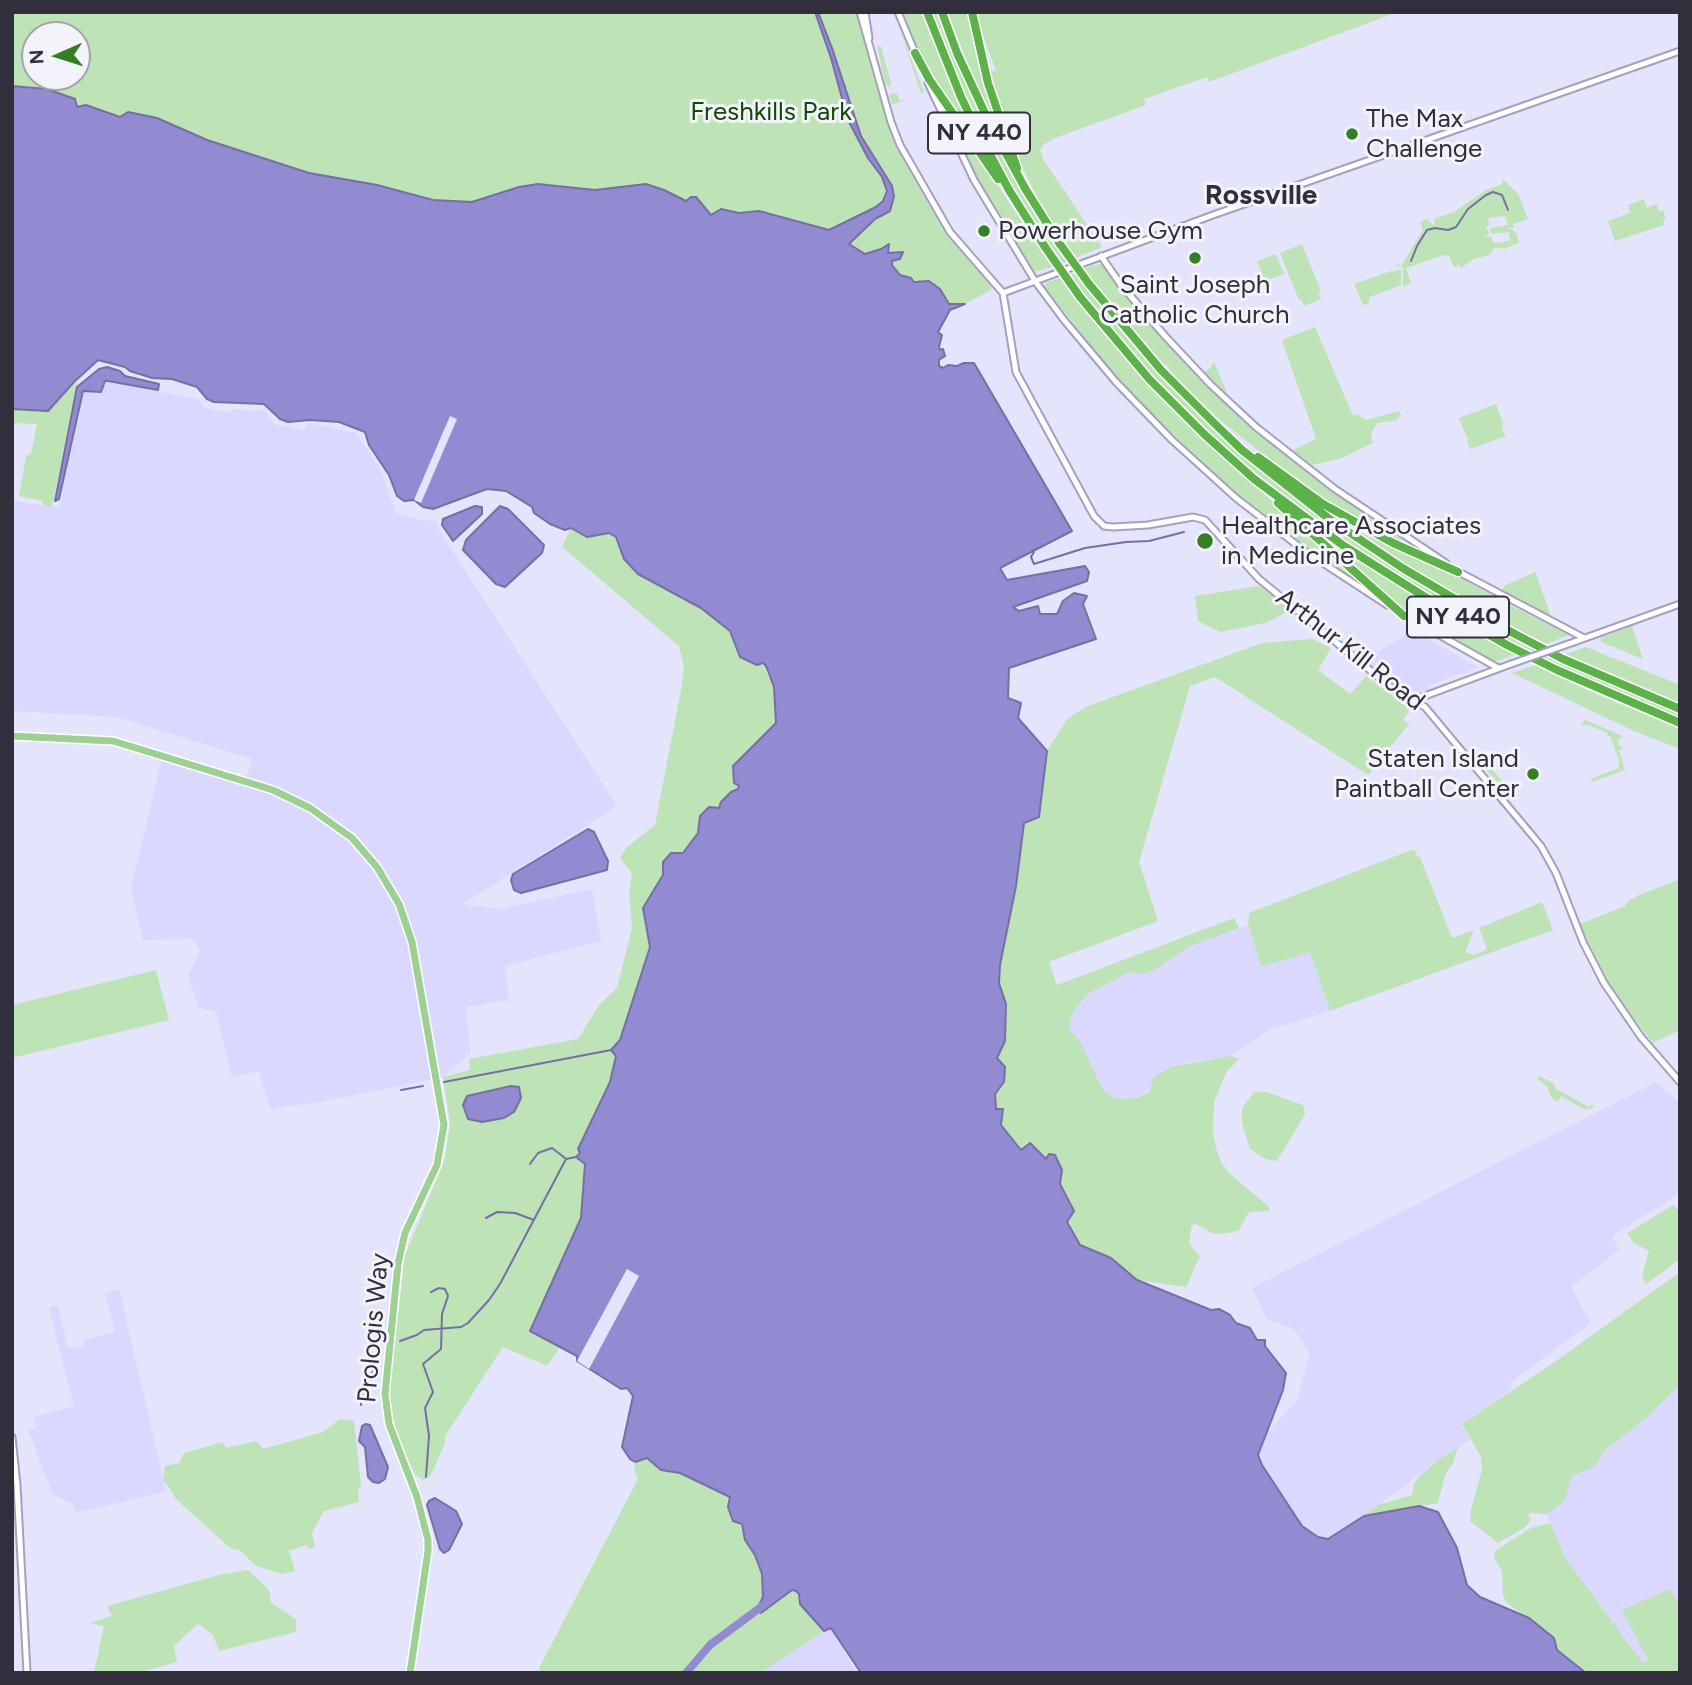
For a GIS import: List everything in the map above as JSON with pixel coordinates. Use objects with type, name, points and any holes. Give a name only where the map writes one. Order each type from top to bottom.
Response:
[{"type":"highway","name":"NY 440","points":[[927,12],[961,97],[1009,190],[1045,247],[1080,297],[1150,380],[1204,434],[1254,479],[1344,546],[1452,614],[1557,670],[1680,723]]},
{"type":"highway","name":"NY 440","points":[[942,12],[974,90],[1019,178],[1060,244],[1089,284],[1161,370],[1213,423],[1259,464],[1328,518],[1455,601],[1563,659],[1680,709]]},
{"type":"highway","points":[[972,12],[988,83],[1019,178]]},
{"type":"highway","points":[[915,53],[929,79],[1045,247]]},
{"type":"highway","points":[[1161,370],[1245,447],[1323,504],[1393,543],[1458,572]]},
{"type":"highway","points":[[1254,479],[1264,491],[1404,616]]},
{"type":"main road","name":"Prologis Way","points":[[12,736],[113,741],[273,790],[310,808],[352,838],[377,867],[399,904],[412,942],[444,1125],[437,1165],[405,1233],[398,1264],[385,1394],[388,1424],[417,1497],[428,1539],[410,1673]]},
{"type":"street","points":[[860,12],[891,122],[905,155],[950,232],[1003,293],[1680,51]]},
{"type":"street","points":[[865,12],[869,28],[868,41]]},
{"type":"street","points":[[898,12],[944,121],[974,180],[1035,281],[1116,383],[1201,468],[1306,552],[1404,616],[1498,668]]},
{"type":"street","points":[[1101,256],[1121,285],[1165,336],[1211,385],[1256,427],[1335,489],[1458,572],[1584,638]]},
{"type":"street","name":"Arthur Kill Road","points":[[1003,293],[1012,358],[1018,376],[1090,509],[1101,523],[1113,527],[1148,525],[1193,517],[1205,520],[1259,579],[1393,689],[1429,711],[1541,846],[1556,873],[1583,942],[1604,983],[1639,1035],[1680,1082]]},
{"type":"street","points":[[1414,700],[1680,604]]},
{"type":"street","points":[[12,1437],[18,1496],[27,1673]]},
{"type":"shaded area","points":[[815,12],[818,12],[832,48],[861,136],[892,186],[894,196],[890,211],[875,219],[849,244],[865,254],[889,244],[888,253],[903,252],[900,259],[892,261],[900,275],[911,278],[914,282],[929,281],[940,289],[949,304],[965,304],[950,310],[938,332],[942,335],[939,347],[940,350],[943,349],[945,356],[939,360],[939,366],[943,368],[948,365],[974,363],[1072,531],[1000,568],[1007,580],[1085,566],[1089,572],[1087,581],[1013,607],[1019,611],[1038,606],[1040,614],[1057,614],[1063,601],[1074,593],[1087,596],[1083,604],[1096,639],[1009,668],[1008,698],[1021,703],[1018,718],[1047,751],[1039,817],[1024,823],[1016,886],[1000,965],[999,983],[1006,1004],[1005,1041],[997,1058],[1005,1067],[1004,1082],[995,1094],[996,1109],[1003,1109],[1001,1125],[1021,1150],[1030,1143],[1046,1159],[1049,1154],[1055,1155],[1062,1170],[1060,1184],[1074,1211],[1067,1222],[1080,1245],[1111,1258],[1137,1280],[1211,1310],[1219,1309],[1230,1315],[1236,1323],[1250,1328],[1257,1340],[1265,1340],[1265,1346],[1286,1373],[1283,1390],[1258,1455],[1302,1526],[1318,1537],[1328,1539],[1364,1516],[1419,1506],[1438,1512],[1457,1548],[1467,1585],[1480,1597],[1529,1618],[1554,1638],[1557,1650],[1586,1673],[861,1673],[831,1628],[824,1631],[800,1604],[796,1591],[792,1590],[761,1613],[757,1609],[763,1597],[762,1574],[755,1555],[745,1540],[742,1524],[733,1521],[728,1507],[730,1497],[680,1473],[661,1470],[647,1458],[635,1462],[630,1459],[622,1447],[633,1396],[627,1388],[621,1389],[577,1361],[577,1356],[530,1331],[581,1218],[585,1164],[576,1157],[610,1082],[616,1056],[611,1050],[620,1040],[650,947],[643,908],[663,875],[663,862],[671,853],[683,853],[698,833],[700,816],[709,807],[719,808],[731,792],[738,789],[739,786],[734,783],[733,766],[776,723],[774,687],[766,666],[740,657],[730,631],[701,608],[638,574],[624,559],[616,537],[609,533],[587,537],[571,528],[565,530],[550,524],[534,513],[532,507],[506,491],[487,489],[433,509],[423,507],[414,500],[404,501],[397,496],[389,475],[369,445],[365,432],[339,422],[288,422],[280,419],[264,404],[214,402],[207,399],[197,387],[172,379],[152,378],[98,360],[48,411],[12,409],[12,86],[21,87],[21,91],[53,91],[75,99],[77,107],[86,105],[120,117],[128,112],[157,118],[207,140],[309,173],[377,185],[433,200],[472,202],[519,187],[538,184],[595,190],[646,184],[686,201],[696,197],[711,215],[721,209],[739,213],[759,211],[829,230],[876,207],[883,201],[887,191],[882,177],[868,158],[848,120]]},
{"type":"shaded area","points":[[107,367],[120,371],[125,376],[159,384],[158,390],[105,381],[101,392],[83,391],[59,499],[55,501],[77,387],[99,369]]},
{"type":"shaded area","points":[[105,381],[198,399],[203,407],[228,413],[234,409],[264,411],[275,424],[305,430],[308,423],[356,433],[380,469],[396,513],[420,520],[437,521],[439,530],[617,806],[463,904],[500,909],[592,889],[601,941],[505,966],[509,1000],[465,1007],[471,1052],[443,1077],[270,1109],[259,1071],[232,1077],[216,1011],[199,1008],[188,976],[200,950],[194,939],[143,940],[131,888],[163,754],[246,778],[252,759],[117,717],[12,711],[12,501],[59,507],[82,396],[85,390],[101,392]]},
{"type":"shaded area","points":[[475,506],[482,507],[482,514],[453,541],[442,525],[443,519]]},
{"type":"shaded area","points":[[500,506],[508,509],[544,545],[542,553],[505,587],[496,584],[463,550],[466,540]]},
{"type":"shaded area","points":[[1413,630],[1477,668],[1429,685],[1429,689],[1417,693],[1400,689],[1365,660]]},
{"type":"shaded area","points":[[588,829],[594,832],[608,861],[607,870],[521,893],[514,890],[511,880],[513,874]]},
{"type":"shaded area","points":[[1249,925],[1261,967],[1310,951],[1330,1011],[1271,1029],[1230,1056],[1185,1063],[1138,1098],[1112,1097],[1102,1090],[1069,1029],[1069,1021],[1075,1009],[1087,994],[1129,972],[1151,972],[1190,946]]},
{"type":"shaded area","points":[[1656,1082],[1680,1104],[1680,1193],[1612,1236],[1619,1250],[1571,1287],[1591,1323],[1509,1384],[1512,1389],[1462,1424],[1470,1440],[1438,1460],[1364,1516],[1328,1539],[1319,1537],[1302,1526],[1258,1455],[1266,1433],[1297,1401],[1310,1353],[1294,1329],[1267,1319],[1252,1288]]},
{"type":"shaded area","points":[[511,1086],[519,1087],[521,1098],[514,1112],[504,1118],[482,1122],[468,1119],[463,1105],[467,1096]]},
{"type":"shaded area","points":[[119,1289],[166,1491],[76,1513],[72,1503],[53,1495],[28,1430],[36,1428],[34,1417],[74,1406],[49,1308],[58,1305],[68,1349],[84,1346],[83,1340],[115,1332],[105,1293]]},
{"type":"shaded area","points":[[1680,1384],[1680,1608],[1670,1589],[1648,1660],[1643,1663],[1566,1559],[1546,1514],[1564,1502],[1572,1476],[1594,1467],[1604,1451],[1650,1415]]},
{"type":"shaded area","points":[[370,1425],[388,1467],[385,1479],[379,1483],[368,1477],[365,1447],[359,1441],[362,1426]]},
{"type":"shaded area","points":[[435,1498],[456,1511],[462,1524],[449,1550],[444,1553],[440,1549],[427,1505]]},
{"type":"shaded area","points":[[830,1627],[857,1673],[760,1673]]},
{"type":"green space","name":"Freshkills Park","points":[[12,12],[856,12],[896,147],[947,236],[992,284],[991,290],[965,304],[952,305],[940,289],[901,275],[892,264],[892,261],[900,259],[894,254],[881,249],[865,254],[837,237],[746,211],[739,213],[721,209],[712,215],[696,197],[686,201],[646,184],[594,190],[538,184],[519,187],[472,202],[433,200],[377,185],[309,173],[207,140],[157,118],[120,117],[86,105],[77,107],[75,102],[46,91],[91,91],[91,21],[21,21],[21,86],[12,86]]},
{"type":"green space","points":[[901,12],[921,12],[963,113],[987,160],[931,76]]},
{"type":"green space","points":[[930,12],[939,12],[1047,231],[1067,261],[1061,263],[1007,178],[963,93]]},
{"type":"green space","points":[[947,12],[967,12],[994,119],[973,76]]},
{"type":"green space","points":[[975,12],[1398,12],[1209,82],[1207,77],[1144,99],[1146,105],[1055,138],[1043,145],[1040,150],[1043,159],[1102,247],[1075,258],[1045,212],[1014,151],[983,55],[987,57],[992,71],[996,71]]},
{"type":"green space","points":[[899,27],[924,92],[892,105],[889,95],[893,93],[897,94],[900,101],[921,93]]},
{"type":"green space","points":[[877,46],[881,46],[891,83],[889,87],[885,83]]},
{"type":"green space","points":[[936,91],[1052,267],[1034,272],[970,168]]},
{"type":"green space","points":[[1502,178],[1518,194],[1528,219],[1513,224],[1514,229],[1505,226],[1516,232],[1519,243],[1504,249],[1495,247],[1491,254],[1472,260],[1461,268],[1456,261],[1458,267],[1454,267],[1449,256],[1444,255],[1406,268],[1411,283],[1403,287],[1403,267],[1397,266],[1397,269],[1396,263],[1401,266],[1423,230],[1420,222],[1427,219],[1435,226],[1434,219],[1454,212],[1486,190],[1500,185]],"holes":[[[1505,216],[1508,225],[1490,228],[1491,234],[1509,232],[1510,241],[1493,243],[1491,236],[1484,238],[1489,234],[1486,226],[1489,226],[1488,218]]]},
{"type":"green space","points":[[1644,199],[1647,208],[1657,204],[1659,212],[1663,210],[1666,219],[1663,221],[1664,225],[1615,241],[1608,221],[1630,213],[1628,205]]},
{"type":"green space","points":[[1302,244],[1321,291],[1318,292],[1321,299],[1304,306],[1280,253]]},
{"type":"green space","points":[[1276,254],[1284,274],[1265,281],[1257,261]]},
{"type":"green space","points":[[1103,264],[1183,360],[1237,414],[1328,488],[1418,552],[1317,497],[1215,416],[1168,370],[1169,367],[1154,356],[1083,269]]},
{"type":"green space","points":[[1401,269],[1401,285],[1370,297],[1368,304],[1363,305],[1354,284]]},
{"type":"green space","points":[[1076,273],[1159,374],[1228,442],[1424,585],[1531,646],[1680,712],[1680,718],[1497,636],[1421,592],[1299,508],[1222,445],[1154,379],[1069,275]]},
{"type":"green space","points":[[1060,278],[1107,338],[1186,423],[1367,588],[1307,547],[1221,481],[1132,394],[1044,286]]},
{"type":"green space","points":[[12,324],[48,411],[74,382],[77,384],[52,507],[43,505],[43,501],[19,496],[26,456],[31,454],[37,424],[12,423]]},
{"type":"green space","points":[[1315,327],[1353,416],[1357,414],[1366,420],[1399,411],[1401,415],[1397,420],[1377,423],[1371,433],[1373,443],[1339,459],[1312,465],[1293,450],[1316,439],[1282,340]]},
{"type":"green space","points":[[1214,362],[1227,394],[1204,372]]},
{"type":"green space","points":[[1496,404],[1506,436],[1470,449],[1467,440],[1472,437],[1467,438],[1459,418]]},
{"type":"green space","points":[[1313,499],[1569,635],[1546,644],[1489,614],[1409,567]]},
{"type":"green space","points":[[571,528],[587,537],[609,533],[617,537],[624,559],[638,574],[701,608],[730,631],[740,657],[766,667],[774,687],[777,723],[733,766],[740,786],[721,802],[719,809],[709,807],[698,833],[683,853],[678,854],[643,908],[650,947],[620,1040],[611,1050],[616,1055],[610,1082],[579,1149],[585,1164],[581,1218],[530,1331],[560,1347],[547,1366],[503,1347],[445,1436],[445,1443],[430,1477],[423,1480],[415,1474],[406,1459],[393,1421],[390,1383],[405,1255],[445,1159],[450,1122],[443,1077],[470,1070],[469,1059],[578,1039],[599,1005],[617,988],[632,928],[629,892],[632,874],[620,858],[626,848],[655,825],[681,690],[684,667],[679,646],[562,547]]},
{"type":"green space","points":[[1316,531],[1426,605],[1515,655],[1491,663],[1403,612],[1314,533]]},
{"type":"green space","points":[[1535,572],[1549,610],[1546,615],[1502,590],[1504,586]]},
{"type":"green space","points":[[1259,586],[1291,610],[1266,623],[1220,632],[1198,621],[1195,596]]},
{"type":"green space","points":[[1632,626],[1643,659],[1601,642],[1601,638]]},
{"type":"green space","points":[[1311,639],[1331,648],[1318,670],[1350,694],[1366,676],[1410,709],[1403,720],[1409,724],[1368,775],[1215,677],[1190,686],[1139,862],[1158,921],[1049,962],[1057,985],[1234,918],[1239,928],[1190,946],[1151,972],[1129,972],[1087,994],[1069,1021],[1069,1029],[1081,1043],[1102,1089],[1112,1097],[1138,1098],[1150,1091],[1153,1078],[1171,1067],[1230,1056],[1239,1059],[1227,1071],[1214,1101],[1213,1134],[1221,1162],[1229,1173],[1269,1207],[1269,1211],[1249,1212],[1239,1230],[1229,1233],[1214,1234],[1196,1224],[1192,1225],[1189,1241],[1200,1256],[1186,1287],[1137,1280],[1111,1258],[1080,1245],[1067,1222],[1074,1211],[1060,1184],[1062,1170],[1046,1160],[1021,1151],[1001,1125],[1003,1109],[996,1109],[995,1093],[1004,1082],[1005,1067],[997,1058],[1006,1004],[999,983],[1001,962],[1016,886],[1024,823],[1039,817],[1047,751],[1068,718],[1088,706],[1262,643]]},
{"type":"green space","points":[[1586,647],[1680,685],[1680,703],[1566,654]]},
{"type":"green space","points":[[1535,665],[1680,729],[1680,749],[1634,731],[1512,673]]},
{"type":"green space","points":[[1585,720],[1623,736],[1617,741],[1623,748],[1619,751],[1625,770],[1592,782],[1591,779],[1619,768],[1620,762],[1610,736],[1607,737],[1607,733],[1586,724],[1584,726],[1582,723]]},
{"type":"green space","points":[[1486,762],[1509,789],[1516,793],[1515,802],[1482,765]]},
{"type":"green space","points":[[1414,849],[1420,857],[1452,938],[1474,930],[1465,952],[1474,955],[1487,949],[1479,928],[1542,902],[1553,930],[1330,1011],[1310,952],[1261,967],[1248,923],[1249,913]]},
{"type":"green space","points":[[1680,879],[1680,1030],[1653,1043],[1613,992],[1580,924],[1625,906],[1639,895]]},
{"type":"green space","points":[[156,970],[169,1020],[12,1058],[12,1005]]},
{"type":"green space","points":[[1539,1076],[1589,1107],[1592,1104],[1595,1107],[1586,1110],[1561,1096],[1558,1102],[1552,1099],[1547,1087],[1537,1078]]},
{"type":"green space","points":[[1254,1092],[1266,1092],[1303,1105],[1305,1114],[1277,1161],[1265,1159],[1250,1149],[1242,1123],[1242,1108]]},
{"type":"green space","points":[[1673,1205],[1680,1212],[1680,1259],[1646,1284],[1642,1276],[1649,1251],[1634,1243],[1627,1233]]},
{"type":"green space","points":[[1680,1272],[1680,1384],[1650,1415],[1604,1451],[1594,1467],[1572,1476],[1564,1502],[1546,1514],[1531,1513],[1527,1516],[1531,1518],[1529,1523],[1524,1528],[1498,1543],[1470,1521],[1482,1470],[1481,1457],[1462,1424]]},
{"type":"green space","points":[[340,1419],[354,1421],[361,1485],[358,1491],[359,1502],[324,1511],[312,1533],[315,1548],[309,1549],[306,1545],[289,1551],[295,1571],[282,1574],[256,1566],[240,1550],[230,1548],[176,1499],[163,1479],[165,1466],[179,1463],[184,1453],[223,1442],[226,1448],[256,1441],[263,1449],[323,1432]]},
{"type":"green space","points":[[1458,1447],[1453,1463],[1445,1475],[1438,1503],[1364,1516],[1378,1505],[1412,1495],[1414,1483],[1421,1475]]},
{"type":"green space","points":[[646,1458],[661,1470],[680,1473],[730,1497],[728,1507],[733,1521],[742,1524],[745,1540],[755,1555],[762,1574],[763,1597],[757,1609],[761,1613],[792,1590],[799,1594],[800,1604],[824,1631],[760,1673],[540,1673],[539,1668],[638,1479],[634,1469],[635,1462]]},
{"type":"green space","points":[[1550,1523],[1566,1559],[1643,1663],[1648,1660],[1622,1610],[1670,1589],[1680,1608],[1680,1673],[1586,1673],[1557,1650],[1554,1638],[1507,1603],[1503,1596],[1502,1572],[1494,1557],[1496,1550],[1531,1528]]},
{"type":"green space","points":[[248,1570],[269,1590],[271,1603],[296,1619],[296,1632],[219,1651],[213,1635],[198,1624],[174,1646],[177,1662],[137,1673],[94,1673],[104,1626],[89,1623],[112,1616],[107,1606],[219,1575]]},
{"type":"pier","points":[[450,416],[457,419],[421,503],[414,500]]},
{"type":"pier","points":[[627,1269],[639,1276],[589,1369],[577,1361]]},
{"type":"waterway","points":[[1411,261],[1427,230],[1448,230],[1456,227],[1468,209],[1486,195],[1493,192],[1502,195],[1508,210]]},
{"type":"waterway","points":[[1034,552],[1031,557],[1034,564],[1085,548],[1149,541],[1184,532]]},
{"type":"waterway","points":[[444,1082],[611,1050]]},
{"type":"waterway","points":[[401,1090],[423,1086]]},
{"type":"waterway","points":[[530,1164],[538,1153],[552,1148],[565,1158]]},
{"type":"waterway","points":[[400,1341],[424,1330],[461,1327],[468,1323],[500,1284],[566,1159],[576,1157]]},
{"type":"waterway","points":[[486,1218],[497,1212],[515,1213],[534,1220]]},
{"type":"waterway","points":[[426,1477],[429,1436],[425,1408],[433,1392],[423,1364],[441,1349],[442,1314],[448,1296],[445,1289],[439,1288],[431,1292]]},
{"type":"waterway","points":[[361,1405],[361,1397],[379,1358]]},
{"type":"waterway","points":[[686,1673],[710,1645],[765,1604]]},
{"type":"place","name":"The Max Challenge","points":[[1352,134]]},
{"type":"place","name":"Powerhouse Gym","points":[[984,231]]},
{"type":"place","name":"Saint Joseph Catholic Church","points":[[1195,258]]},
{"type":"place","name":"Healthcare Associates in Medicine","points":[[1205,541]]},
{"type":"place","name":"Staten Island Paintball Center","points":[[1533,774]]},
{"type":"district","name":"Rossville","points":[[1261,196]]}]
